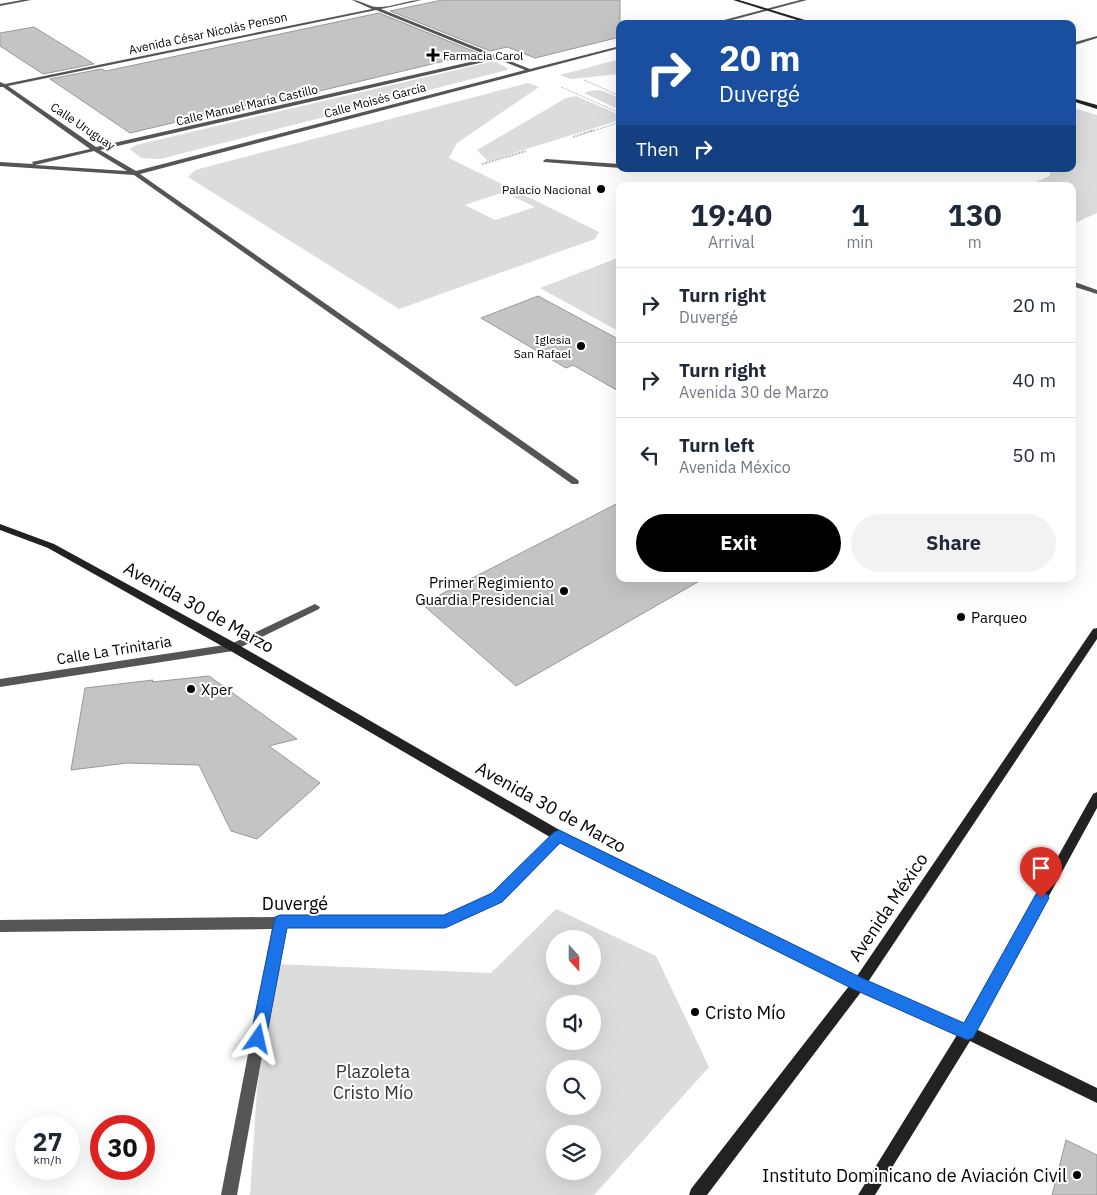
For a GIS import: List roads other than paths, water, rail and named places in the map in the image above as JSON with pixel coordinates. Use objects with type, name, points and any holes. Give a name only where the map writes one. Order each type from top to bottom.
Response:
[{"type":"main road","points":[[735,0],[803,20]]},
{"type":"main road","points":[[1076,100],[1097,106]]},
{"type":"main road","name":"Avenida 30 de Marzo","points":[[0,527],[51,546],[233,647],[559,836],[859,984],[967,1032],[1097,1096]]},
{"type":"main road","name":"Avenida México","points":[[697,1195],[859,984],[1097,631]]},
{"type":"main road","points":[[866,1195],[967,1032],[1097,797]]},
{"type":"street","points":[[0,5],[29,0]]},
{"type":"street","points":[[354,0],[529,70]]},
{"type":"street","name":"Avenida César Nicolás Penson","points":[[1,85],[420,0]]},
{"type":"street","points":[[726,20],[805,0]]},
{"type":"street","points":[[1076,44],[1097,37]]},
{"type":"street","name":"Calle Moisés García","points":[[135,173],[616,48]]},
{"type":"street","name":"Calle Manuel María Castillo","points":[[0,170],[96,150],[498,57]]},
{"type":"street","name":"Calle Uruguay","points":[[1,85],[96,150],[135,173],[575,482]]},
{"type":"street","points":[[546,161],[616,166]]},
{"type":"street","points":[[0,164],[135,173]]},
{"type":"street","points":[[1076,284],[1097,292]]},
{"type":"street","name":"Calle La Trinitaria","points":[[0,683],[233,647],[314,607]]},
{"type":"street","name":"Duvergé","points":[[0,926],[445,921],[497,898],[559,836]]},
{"type":"street","points":[[229,1195],[280,922]]},
{"type":"place","name":"Farmacia Carol","points":[[433,55]]},
{"type":"place","name":"Palacio Nacional","points":[[601,189]]},
{"type":"place","name":"Iglesia San Rafael","points":[[581,346]]},
{"type":"place","name":"Primer Regimiento Guardia Presidencial","points":[[564,591]]},
{"type":"place","name":"Parqueo","points":[[961,617]]},
{"type":"place","name":"Xper","points":[[191,689]]},
{"type":"place","name":"Cristo Mío","points":[[695,1012]]},
{"type":"place","name":"Instituto Dominicano de Aviación Civil","points":[[1077,1175]]},
{"type":"park label","name":"Plazoleta Cristo Mío","points":[[373,1081]]}]
